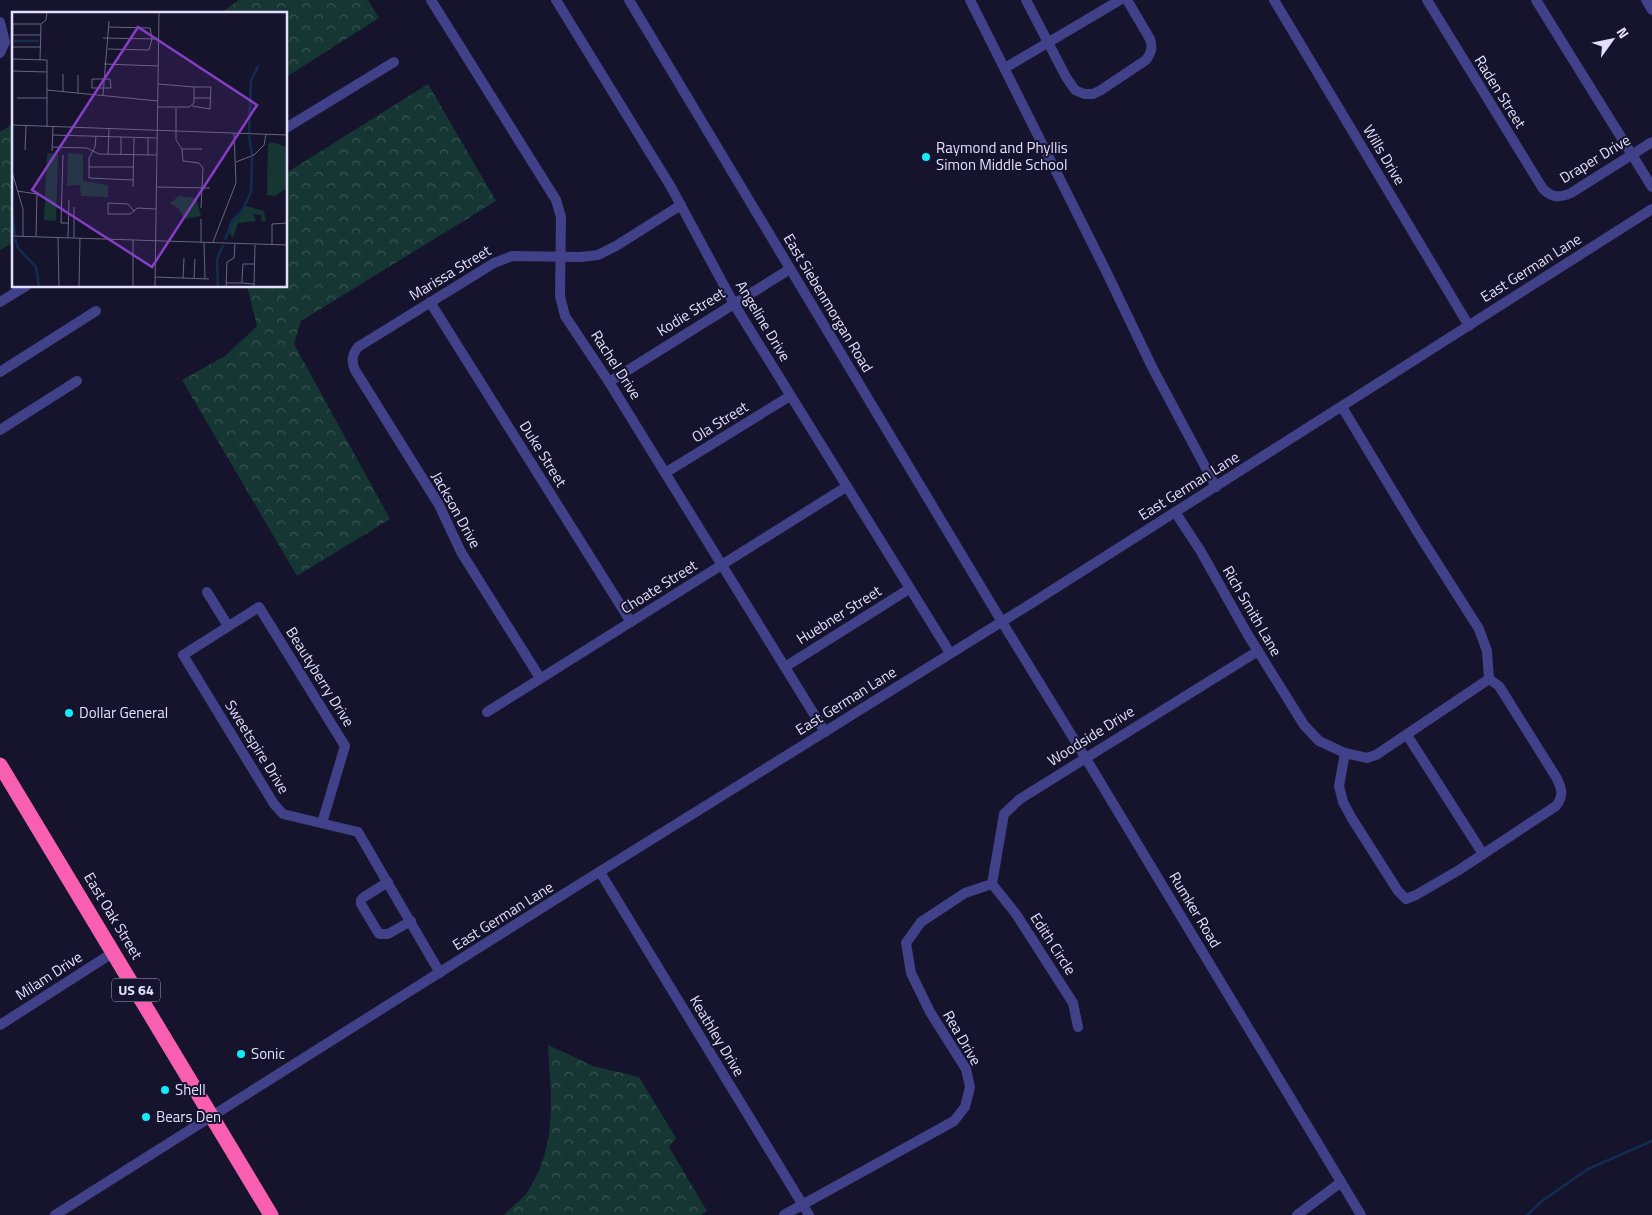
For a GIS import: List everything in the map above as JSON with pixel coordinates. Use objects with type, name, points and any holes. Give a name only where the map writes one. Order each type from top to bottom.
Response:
[{"type":"highway","name":"East Oak Street","points":[[0,765],[271,1215]]},
{"type":"street","name":"Rachel Drive","points":[[431,0],[556,200],[560,217],[560,296],[566,316],[609,382],[825,732]]},
{"type":"street","name":"Angeline Drive","points":[[556,0],[681,204],[734,304],[950,653]]},
{"type":"street","name":"East Siebenmorgan Road","points":[[629,0],[1002,622]]},
{"type":"street","points":[[970,0],[1152,367],[1216,487]]},
{"type":"street","points":[[1026,0],[1066,77],[1075,90],[1084,94],[1093,94],[1100,90],[1146,60],[1150,54],[1152,46],[1150,39],[1127,0]]},
{"type":"street","points":[[1004,68],[1120,0]]},
{"type":"street","name":"Wills Drive","points":[[1274,0],[1469,326]]},
{"type":"street","name":"Raden Street","points":[[1427,0],[1543,189],[1551,196]]},
{"type":"street","points":[[1536,0],[1652,187]]},
{"type":"street","points":[[1646,0],[1652,10]]},
{"type":"street","points":[[0,22],[6,42],[0,53]]},
{"type":"street","points":[[288,127],[394,62]]},
{"type":"street","name":"Draper Drive","points":[[1551,196],[1561,197],[1571,193],[1652,142]]},
{"type":"street","name":"Marissa Street","points":[[353,354],[358,347],[494,263],[512,256],[581,257],[598,255],[616,246],[681,204]]},
{"type":"street","name":"East German Lane","points":[[55,1215],[1342,408],[1652,209]]},
{"type":"street","name":"Kodie Street","points":[[609,382],[790,269]]},
{"type":"street","points":[[0,302],[23,288]]},
{"type":"street","name":"Duke Street","points":[[430,302],[631,622]]},
{"type":"street","points":[[0,372],[96,311]]},
{"type":"street","name":"Jackson Drive","points":[[353,354],[352,364],[355,370],[439,505],[461,552],[540,678]]},
{"type":"street","points":[[0,430],[78,381]]},
{"type":"street","name":"Ola Street","points":[[665,473],[790,396]]},
{"type":"street","points":[[1342,408],[1479,629],[1487,651],[1489,679],[1499,686],[1562,788],[1561,800],[1556,806],[1459,870],[1406,899],[1398,891],[1343,802],[1339,786],[1345,753]]},
{"type":"street","name":"Choate Street","points":[[487,712],[846,487]]},
{"type":"street","name":"Rich Smith Lane","points":[[1175,512],[1200,550],[1258,651],[1304,725],[1319,741],[1345,753],[1367,758],[1376,755],[1489,679]]},
{"type":"street","name":"Huebner Street","points":[[784,667],[909,589]]},
{"type":"street","points":[[207,592],[228,626]]},
{"type":"street","name":"Beautyberry Drive","points":[[228,626],[259,607],[345,746],[322,823]]},
{"type":"street","name":"Rumker Road","points":[[1002,622],[1361,1215]]},
{"type":"street","name":"Sweetspire Drive","points":[[228,626],[183,655],[274,804],[283,814],[358,832],[388,882]]},
{"type":"street","name":"Woodside Drive","points":[[992,884],[1004,814],[1020,799],[1258,651]]},
{"type":"street","points":[[1407,735],[1483,854]]},
{"type":"street","name":"Keathley Drive","points":[[600,872],[809,1215]]},
{"type":"street","points":[[411,921],[388,934],[379,934],[361,904],[361,900],[388,882],[411,921],[440,973]]},
{"type":"street","name":"Edith Circle","points":[[992,884],[1016,914],[1073,1002],[1078,1027]]},
{"type":"street","name":"Rea Drive","points":[[784,1215],[954,1121],[965,1107],[970,1087],[966,1069],[930,1012],[911,973],[906,943],[921,922],[965,893],[992,884]]},
{"type":"street","name":"Milam Drive","points":[[0,1025],[114,952]]},
{"type":"street","points":[[1297,1215],[1340,1183]]},
{"type":"green space","points":[[239,0],[368,0],[379,18],[288,76],[288,12],[222,12]]},
{"type":"green space","points":[[428,84],[496,201],[301,321],[294,344],[390,519],[297,576],[182,380],[225,356],[257,326],[248,288],[288,288],[288,172]]},
{"type":"green space","points":[[12,124],[12,243],[0,250],[0,132]]},
{"type":"green space","points":[[548,1045],[593,1066],[639,1077],[676,1138],[669,1147],[707,1211],[701,1215],[504,1215],[528,1191],[538,1173],[544,1156],[548,1138],[551,1102]]},
{"type":"waterway","points":[[1527,1215],[1542,1201],[1588,1169],[1652,1141]]},
{"type":"place","name":"Raymond and Phyllis Simon Middle School","points":[[926,157]]},
{"type":"place","name":"Dollar General","points":[[69,713]]},
{"type":"place","name":"Sonic","points":[[241,1054]]},
{"type":"place","name":"Shell","points":[[165,1090]]},
{"type":"place","name":"Bears Den","points":[[146,1117]]}]
